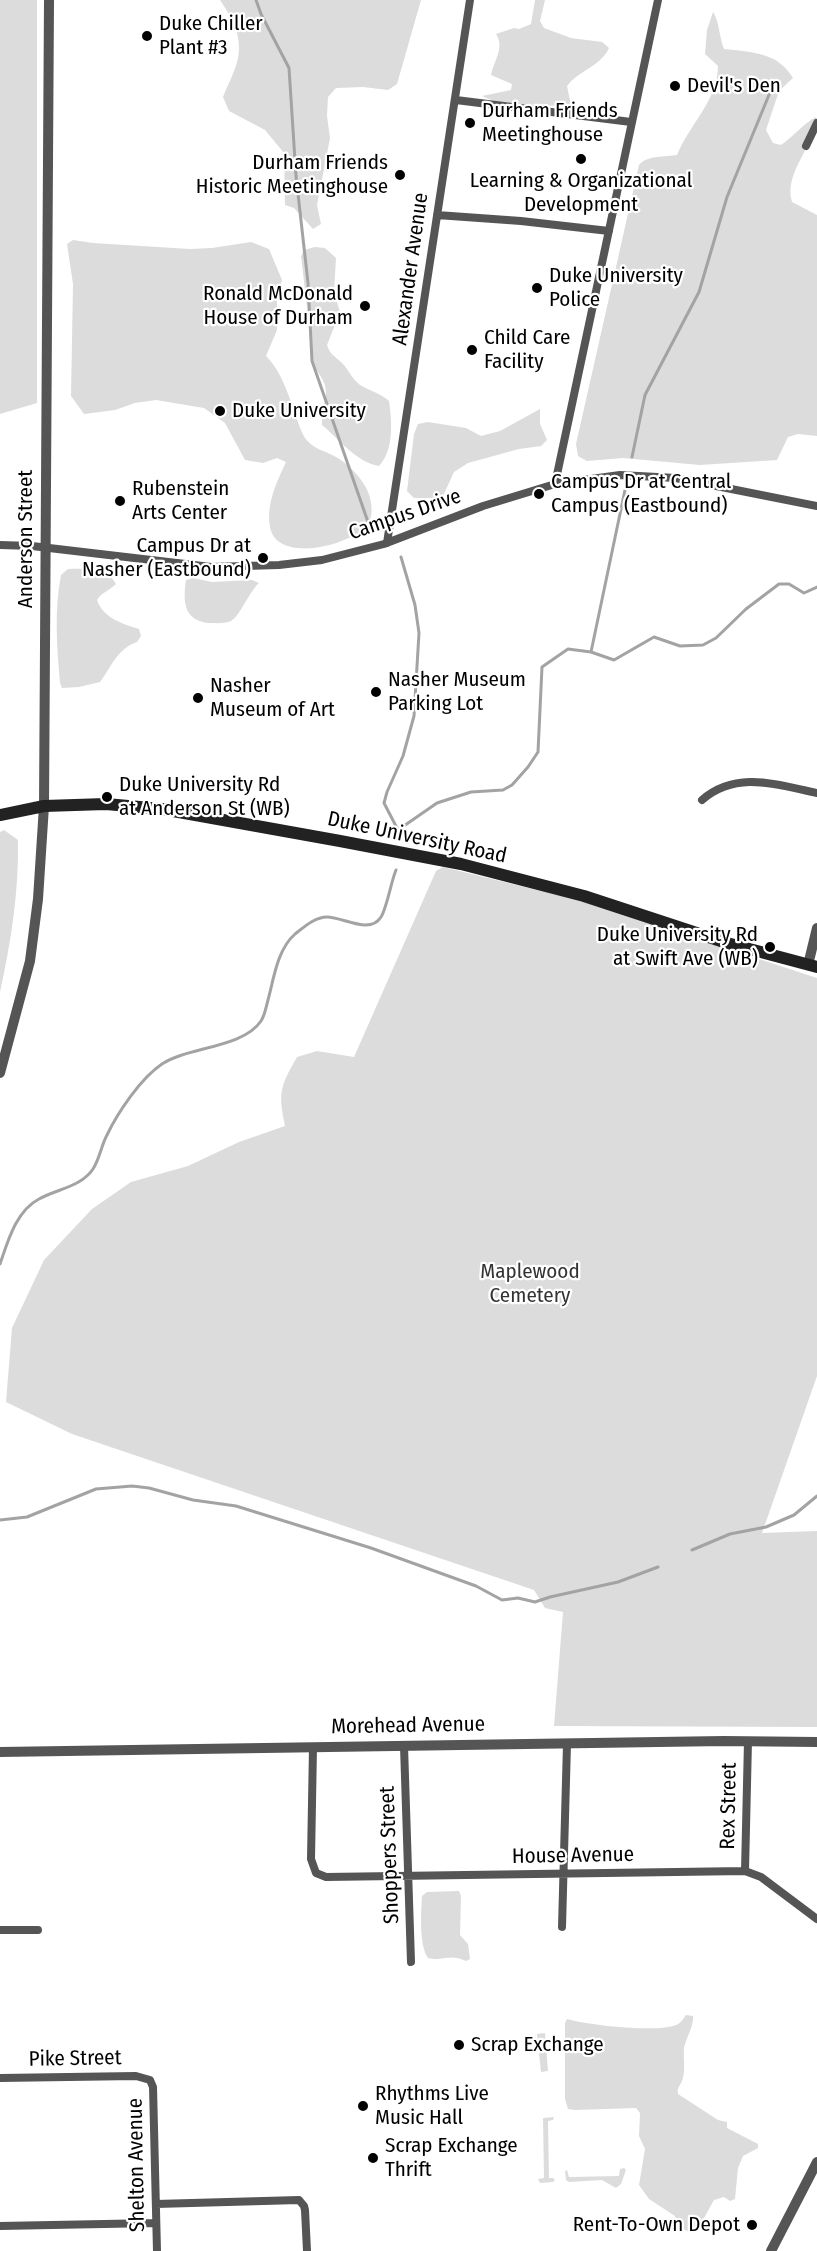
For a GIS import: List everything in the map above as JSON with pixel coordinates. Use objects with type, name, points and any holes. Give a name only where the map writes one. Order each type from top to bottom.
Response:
[{"type":"main road","name":"Duke University Road","points":[[0,815],[44,806],[106,804],[162,809],[461,864],[584,896],[727,943],[813,966]]},
{"type":"street","name":"Anderson Street","points":[[0,1073],[30,960],[38,899],[44,806],[49,0]]},
{"type":"street","name":"Alexander Avenue","points":[[387,543],[470,0]]},
{"type":"street","points":[[555,484],[658,0]]},
{"type":"street","points":[[456,100],[631,122]]},
{"type":"street","points":[[806,146],[817,123]]},
{"type":"street","points":[[437,215],[521,221],[609,231]]},
{"type":"street","name":"Campus Drive","points":[[0,545],[45,548],[193,566],[233,568],[322,560],[387,543],[483,506],[555,484],[604,476],[644,475],[676,478],[817,506]]},
{"type":"street","points":[[702,800],[714,790],[748,781],[817,793]]},
{"type":"street","points":[[813,966],[817,928]]},
{"type":"street","name":"Morehead Avenue","points":[[0,1752],[748,1741],[817,1742]]},
{"type":"street","name":"Rex Street","points":[[745,1871],[748,1741]]},
{"type":"street","points":[[562,1927],[567,1744]]},
{"type":"street","name":"Shoppers Street","points":[[405,1746],[411,1962]]},
{"type":"street","name":"House Avenue","points":[[313,1747],[311,1859],[316,1873],[326,1877],[745,1871],[761,1877],[817,1919]]},
{"type":"street","points":[[0,1930],[38,1930]]},
{"type":"street","name":"Pike Street","points":[[0,2078],[136,2076],[150,2080]]},
{"type":"street","name":"Shelton Avenue","points":[[150,2080],[153,2087],[157,2251]]},
{"type":"street","points":[[771,2251],[817,2162]]},
{"type":"street","points":[[156,2204],[294,2200],[302,2202],[305,2210],[308,2251]]},
{"type":"street","points":[[0,2226],[156,2223]]},
{"type":"green space","points":[[0,0],[37,0],[37,403],[0,414]]},
{"type":"green space","points":[[220,0],[421,0],[397,84],[388,90],[363,87],[336,88],[328,97],[327,116],[330,138],[317,205],[321,224],[313,229],[294,208],[285,205],[284,153],[265,130],[229,111],[223,97],[237,61],[239,42],[234,25]]},
{"type":"green space","points":[[535,0],[545,0],[540,21],[544,28],[571,38],[602,42],[609,48],[600,60],[567,86],[571,105],[538,106],[502,103],[482,96],[511,90],[512,84],[491,75],[499,49],[496,34],[531,24]]},
{"type":"green space","points":[[713,12],[724,49],[772,58],[787,69],[793,78],[779,91],[766,130],[773,143],[781,145],[816,117],[815,127],[796,169],[790,191],[792,202],[817,215],[817,436],[798,434],[788,437],[777,460],[700,465],[623,458],[587,461],[578,456],[576,444],[639,165],[651,158],[677,155],[708,101],[717,78],[718,66],[705,54],[707,30]]},
{"type":"green space","points":[[73,240],[190,249],[251,242],[269,249],[282,280],[277,298],[277,330],[266,356],[281,377],[301,431],[308,442],[346,464],[365,486],[372,508],[368,524],[360,532],[332,544],[316,548],[286,546],[276,539],[270,527],[269,518],[273,493],[286,462],[277,458],[263,463],[245,460],[225,423],[204,408],[156,400],[135,403],[115,410],[84,414],[71,396],[73,284],[67,244]]},
{"type":"green space","points":[[315,247],[325,248],[336,258],[334,292],[340,312],[327,345],[328,348],[357,383],[389,401],[390,444],[379,466],[355,455],[322,425],[326,389],[314,367],[301,256],[304,250]]},
{"type":"green space","points":[[540,409],[540,424],[547,440],[541,446],[519,449],[468,463],[454,472],[443,496],[414,498],[407,491],[414,434],[418,424],[428,422],[466,428],[481,436],[500,431]]},
{"type":"green space","points":[[68,569],[101,571],[112,578],[116,584],[97,600],[100,606],[114,619],[139,629],[141,636],[137,642],[124,649],[115,659],[100,682],[62,688],[57,642],[57,602],[61,575]]},
{"type":"green space","points":[[193,578],[212,582],[252,580],[259,583],[231,621],[208,623],[194,618],[186,608],[186,580]]},
{"type":"green space","points":[[4,830],[18,840],[18,859],[14,916],[0,992],[0,832]]},
{"type":"green space","name":"Maplewood Cemetery","points":[[443,867],[582,901],[817,978],[817,1376],[762,1533],[817,1531],[817,1727],[554,1726],[563,1612],[545,1608],[534,1590],[72,1434],[6,1402],[12,1328],[44,1260],[92,1209],[131,1182],[188,1166],[239,1142],[285,1126],[282,1090],[297,1057],[317,1051],[354,1057],[436,871]]},
{"type":"green space","points":[[459,1891],[461,1896],[460,1935],[468,1944],[470,1959],[466,1961],[455,1958],[428,1958],[422,1937],[422,1896],[427,1892]]},
{"type":"green space","points":[[686,2015],[693,2016],[693,2020],[684,2048],[684,2073],[678,2094],[718,2120],[727,2122],[727,2128],[758,2144],[758,2148],[743,2156],[738,2168],[735,2199],[730,2201],[724,2197],[714,2200],[699,2227],[689,2232],[678,2226],[675,2216],[649,2199],[639,2185],[645,2149],[639,2136],[640,2113],[636,2108],[575,2110],[568,2109],[565,2099],[565,2023],[567,2019],[605,2026],[654,2028],[676,2025]]},
{"type":"green space","points":[[545,2033],[548,2071],[541,2072],[537,2034]]},
{"type":"green space","points":[[554,2117],[553,2120],[548,2121],[549,2178],[555,2180],[540,2183],[538,2179],[544,2178],[543,2118]]},
{"type":"green space","points":[[620,2169],[626,2170],[621,2184],[616,2188],[602,2180],[569,2182],[566,2180],[565,2171],[567,2170],[569,2177],[619,2176]]},
{"type":"waterway","points":[[256,0],[289,68],[296,176],[308,283],[312,361],[368,522]]},
{"type":"waterway","points":[[632,457],[645,395],[699,292],[727,197],[771,90]]},
{"type":"waterway","points":[[401,557],[415,605],[419,633],[414,716],[403,756],[384,803],[398,830],[437,803],[471,792],[503,790],[512,785],[528,767],[538,752],[542,667],[568,649],[591,652],[625,490]]},
{"type":"waterway","points":[[591,652],[614,660],[654,637],[680,646],[703,645],[716,638],[746,609],[779,584],[789,584],[804,593],[817,587]]},
{"type":"waterway","points":[[0,1264],[14,1227],[24,1211],[39,1199],[68,1187],[88,1175],[97,1161],[117,1116],[154,1070],[173,1058],[228,1042],[253,1030],[264,1016],[280,956],[295,934],[323,917],[363,925],[376,922],[383,913],[396,870]]},
{"type":"waterway","points":[[0,1520],[27,1517],[96,1489],[132,1486],[149,1488],[193,1500],[236,1506],[371,1548],[476,1586],[502,1600],[518,1598],[535,1602],[618,1582],[658,1567]]},
{"type":"waterway","points":[[692,1550],[730,1534],[766,1527],[794,1515],[817,1496]]},
{"type":"place","name":"Duke Chiller Plant #3","points":[[147,36]]},
{"type":"place","name":"Devil's Den","points":[[675,86]]},
{"type":"place","name":"Durham Friends Meetinghouse","points":[[470,123]]},
{"type":"place","name":"Learning & Organizational Development","points":[[581,159]]},
{"type":"place","name":"Durham Friends Historic Meetinghouse","points":[[400,175]]},
{"type":"place","name":"Duke University Police","points":[[537,288]]},
{"type":"place","name":"Ronald McDonald House of Durham","points":[[365,306]]},
{"type":"place","name":"Child Care Facility","points":[[472,350]]},
{"type":"place","name":"Duke University","points":[[220,411]]},
{"type":"place","name":"Campus Dr at Central Campus (Eastbound)","points":[[539,494]]},
{"type":"place","name":"Rubenstein Arts Center","points":[[120,501]]},
{"type":"place","name":"Campus Dr at Nasher (Eastbound)","points":[[263,558]]},
{"type":"place","name":"Nasher Museum Parking Lot","points":[[376,692]]},
{"type":"place","name":"Nasher Museum of Art","points":[[198,698]]},
{"type":"place","name":"Duke University Rd at Anderson St (WB)","points":[[107,797]]},
{"type":"place","name":"Duke University Rd at Swift Ave (WB)","points":[[770,947]]},
{"type":"place","name":"Scrap Exchange","points":[[459,2045]]},
{"type":"place","name":"Rhythms Live Music Hall","points":[[363,2106]]},
{"type":"place","name":"Scrap Exchange Thrift","points":[[373,2158]]},
{"type":"place","name":"Rent-To-Own Depot","points":[[752,2225]]}]
